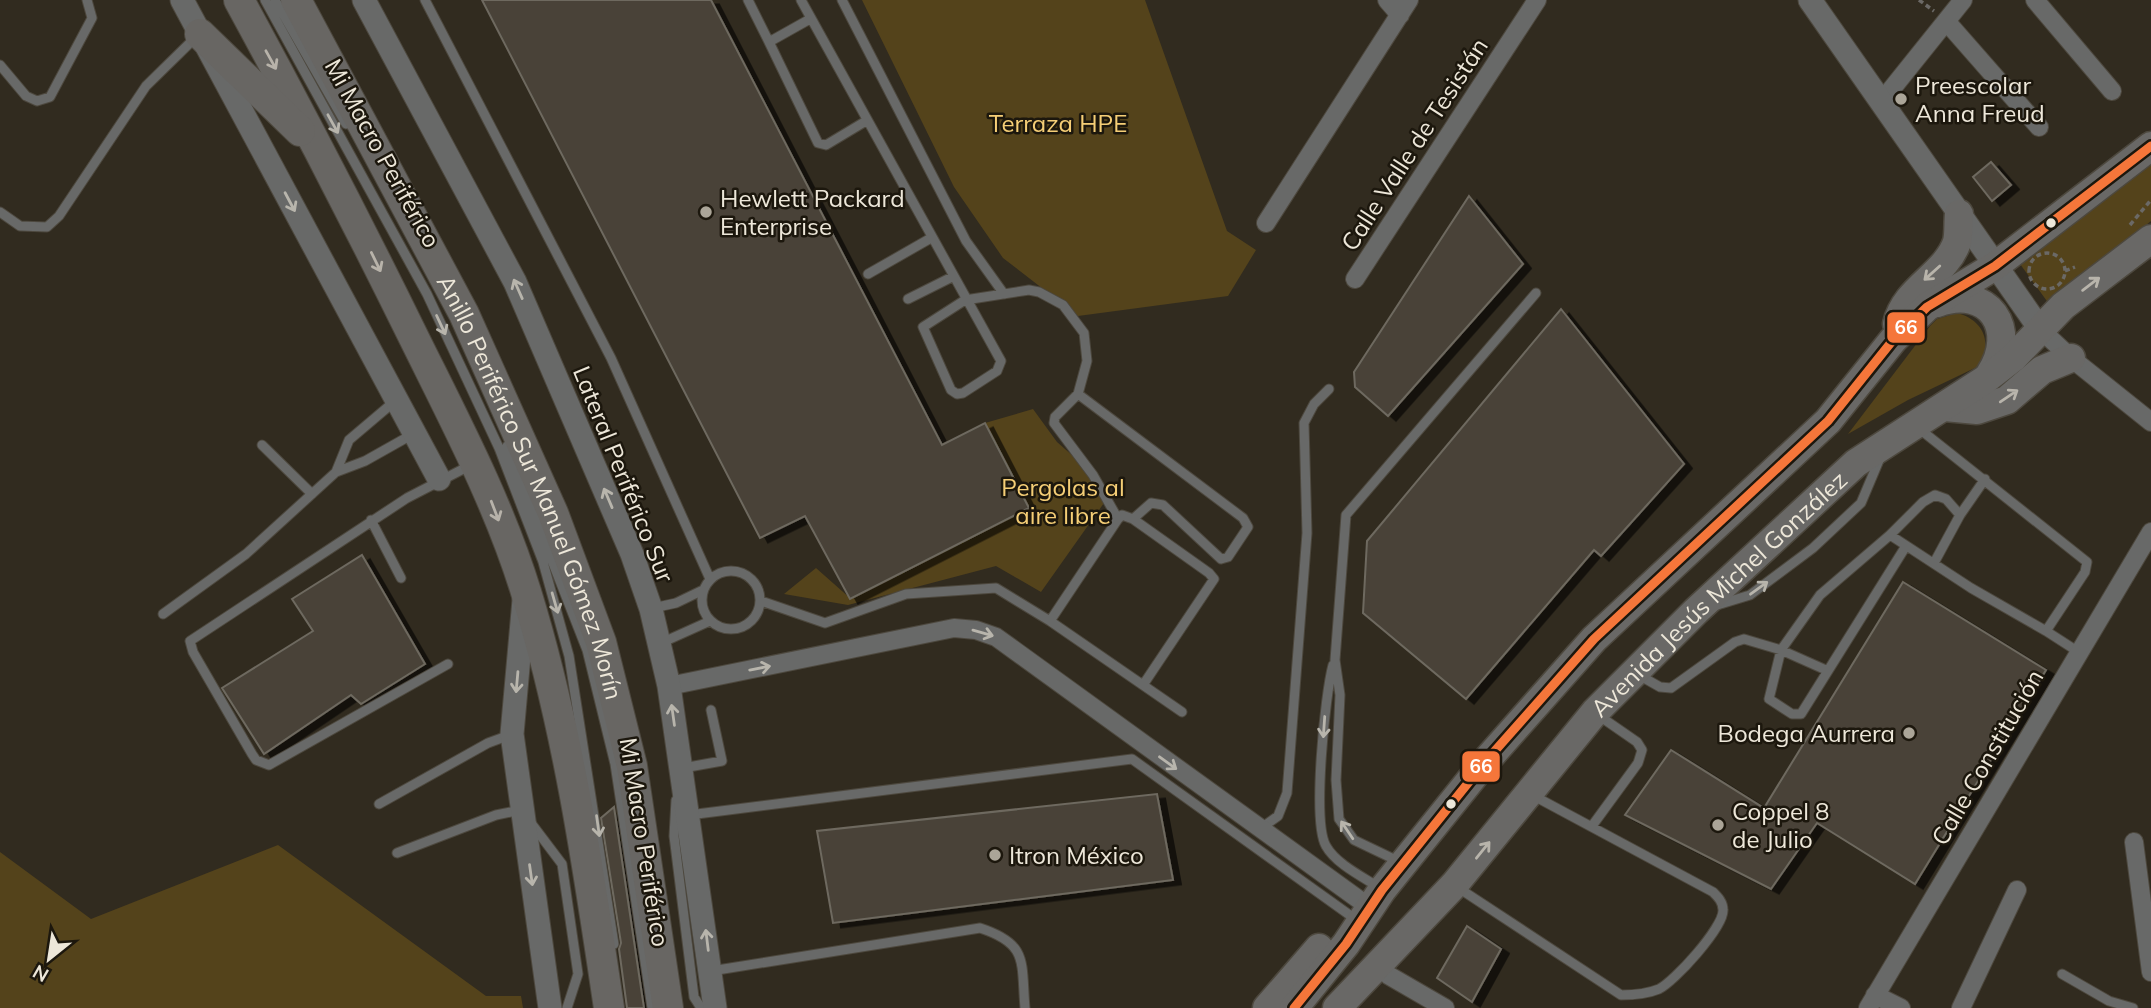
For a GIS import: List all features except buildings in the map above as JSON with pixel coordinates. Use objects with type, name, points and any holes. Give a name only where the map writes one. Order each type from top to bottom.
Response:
[{"type":"highway","name":"Anillo Periférico Sur Manuel Gómez Morín","points":[[239,0],[322,152],[476,463],[525,590],[559,710],[579,810],[609,1008]]},
{"type":"highway","name":"Anillo Periférico Sur Manuel Gómez Morín","points":[[296,0],[464,314],[507,405],[553,513],[601,642],[632,766],[668,1008]]},
{"type":"highway","points":[[313,0],[368,132]]},
{"type":"highway","points":[[200,34],[322,152]]},
{"type":"main road","name":"Avenida Jesús Michel González","points":[[1294,1008],[1346,944],[1366,903],[1404,863],[1486,762],[1594,639],[1828,421],[1893,340],[1927,307],[1994,266],[2151,146]]},
{"type":"main road","points":[[1893,340],[1900,310],[1922,283],[1942,265],[1956,242],[1959,214]]},
{"type":"main road","name":"Avenida Jesús Michel González","points":[[1337,1008],[1454,885],[1595,712],[1696,611],[1856,463],[1888,439],[1945,407],[1986,379],[2013,358],[2063,306],[2151,239]]},
{"type":"main road","points":[[1927,307],[1965,296],[1980,302],[1992,313],[2000,327],[2003,344],[1999,359],[1986,379]]},
{"type":"main road","points":[[1945,407],[1977,410],[2007,400],[2042,370],[2071,358]]},
{"type":"main road","points":[[1267,1008],[1366,903]]},
{"type":"main road","points":[[1361,1008],[1388,975],[1422,920]]},
{"type":"street","points":[[181,0],[439,479]]},
{"type":"street","name":"Lateral Periférico Sur","points":[[363,0],[515,282],[632,554],[651,609],[669,686],[715,1008]]},
{"type":"street","points":[[1266,223],[1405,7],[1387,0]]},
{"type":"street","points":[[1810,0],[2040,329],[2071,358],[2151,422]]},
{"type":"street","points":[[1882,101],[1963,0]]},
{"type":"street","points":[[2035,0],[2112,91]]},
{"type":"street","name":"Calle Valle de Tesistán","points":[[1355,279],[1533,2]]},
{"type":"street","points":[[1946,21],[2039,127]]},
{"type":"street","name":"Calle Constitución","points":[[1871,1002],[2077,651],[2151,532]]},
{"type":"street","points":[[525,590],[512,734],[550,1008]]},
{"type":"street","points":[[669,686],[954,628],[976,630],[996,636],[1258,830],[1366,903]]},
{"type":"street","points":[[2134,842],[2151,972]]},
{"type":"street","points":[[1961,1008],[2017,890]]},
{"type":"street","points":[[1388,975],[1445,1008]]},
{"type":"street","points":[[1871,1002],[1901,1008]]},
{"type":"lane","points":[[0,65],[26,96],[37,101],[50,97],[92,18],[87,0]]},
{"type":"lane","name":"Mi Macro Periférico","points":[[265,0],[427,295],[499,448],[543,562],[569,656],[616,954]]},
{"type":"lane","name":"Mi Macro Periférico","points":[[275,0],[439,295],[507,446],[587,650],[615,764],[652,1008]]},
{"type":"lane","points":[[425,0],[611,358],[710,579]]},
{"type":"lane","points":[[748,0],[818,142],[827,145],[866,121]]},
{"type":"lane","points":[[801,0],[866,121],[952,277],[965,300],[1001,364],[997,371],[957,394],[951,390],[923,329],[965,300],[1030,290],[1063,305],[1084,333],[1088,347],[1087,361],[1078,394],[1055,417],[1054,423],[1093,475],[1118,519]]},
{"type":"lane","points":[[842,0],[966,242],[1004,294]]},
{"type":"lane","points":[[769,42],[810,19]]},
{"type":"lane","points":[[0,212],[20,226],[47,227],[53,222],[146,86],[200,34]]},
{"type":"lane","points":[[868,274],[931,238]]},
{"type":"lane","points":[[908,299],[952,277]]},
{"type":"lane","points":[[1366,903],[1337,858],[1326,846],[1322,835],[1321,774],[1326,692],[1335,660],[1346,515],[1536,293]]},
{"type":"lane","points":[[1258,830],[1278,816],[1287,793],[1307,533],[1304,423],[1309,412],[1329,389]]},
{"type":"lane","points":[[1078,394],[1243,517],[1248,527],[1228,557],[1221,559],[1163,505],[1151,503],[1133,519]]},
{"type":"lane","points":[[337,472],[349,440],[396,400]]},
{"type":"lane","points":[[1914,425],[2087,562],[2085,572],[2046,631]]},
{"type":"lane","points":[[163,614],[246,554],[337,472],[365,461],[414,434]]},
{"type":"lane","points":[[262,445],[312,494]]},
{"type":"lane","points":[[448,664],[269,765],[256,761],[193,652],[190,641],[198,633],[371,520],[439,479],[476,463]]},
{"type":"lane","points":[[1934,563],[1960,514],[1985,479]]},
{"type":"lane","points":[[1906,546],[1826,670],[1801,714],[1792,714],[1768,697],[1782,650],[1820,595],[1934,495],[1946,499],[1960,514]]},
{"type":"lane","points":[[1050,621],[1118,519],[1122,515],[1133,519],[1214,579],[1143,685]]},
{"type":"lane","points":[[371,520],[401,578]]},
{"type":"lane","points":[[1890,535],[2077,651]]},
{"type":"lane","points":[[729,571],[743,573],[758,588],[761,601],[757,614],[739,629],[723,628],[710,621],[702,607],[704,590],[710,579],[729,571]]},
{"type":"lane","points":[[761,601],[825,622],[906,594],[990,587],[1008,593],[1182,712]]},
{"type":"lane","points":[[651,609],[676,603],[704,590]]},
{"type":"lane","points":[[659,644],[710,621]]},
{"type":"lane","points":[[1633,672],[1660,687],[1671,688],[1735,642],[1744,639],[1782,650],[1826,670]]},
{"type":"lane","points":[[1335,660],[1340,695],[1336,780],[1339,819],[1354,840],[1364,847],[1404,863]]},
{"type":"lane","points":[[701,1008],[694,997],[674,836],[680,758],[722,761],[711,710]]},
{"type":"lane","points":[[1591,826],[1638,763],[1642,750],[1637,742],[1595,712]]},
{"type":"lane","points":[[379,804],[488,743],[512,734]]},
{"type":"lane","points":[[689,815],[1132,759],[1366,903]]},
{"type":"lane","points":[[1454,885],[1621,995],[1635,995],[1659,989],[1668,983],[1716,930],[1723,911],[1719,898],[1705,887],[1529,794]]},
{"type":"lane","points":[[397,853],[496,815],[521,810],[562,864],[579,974],[567,1008]]},
{"type":"lane","points":[[710,971],[980,928],[1008,938],[1017,948],[1025,1008]]},
{"type":"lane","points":[[2062,974],[2109,1001],[2133,1008]]},
{"type":"path","points":[[2046,254],[2057,256],[2065,271],[2062,282],[2052,289],[2039,288],[2029,273],[2031,262],[2046,254]]},
{"type":"green space","name":"Terraza HPE","points":[[862,0],[1145,0],[1227,231],[1256,250],[1228,296],[1078,316],[1003,258],[954,187]]},
{"type":"green space","points":[[2151,160],[2151,221],[2049,304],[2020,264]]},
{"type":"green space","points":[[1957,313],[1974,321],[1983,334],[1985,350],[1977,367],[1908,400],[1848,434],[1930,326],[1937,319]]},
{"type":"green space","name":"Pergolas al aire libre","points":[[1033,409],[1057,442],[1081,463],[1104,503],[1041,592],[996,566],[848,605],[784,594],[816,568],[851,599],[1028,508],[985,423]]},
{"type":"green space","points":[[278,845],[486,996],[521,996],[523,1008],[0,1008],[0,852],[91,919]]},
{"type":"transit line","name":"66","points":[[1294,1008],[1346,944],[1382,890],[1485,762],[1594,639],[1828,421],[1893,340],[1927,307],[1995,266],[2151,146]]},
{"type":"place","name":"Preescolar Anna Freud","points":[[1901,99]]},
{"type":"place","name":"Hewlett Packard Enterprise","points":[[706,212]]},
{"type":"place","name":"Bodega Aurrera","points":[[1909,733]]},
{"type":"place","name":"Coppel 8 de Julio","points":[[1718,825]]},
{"type":"place","name":"Itron México","points":[[995,855]]}]
